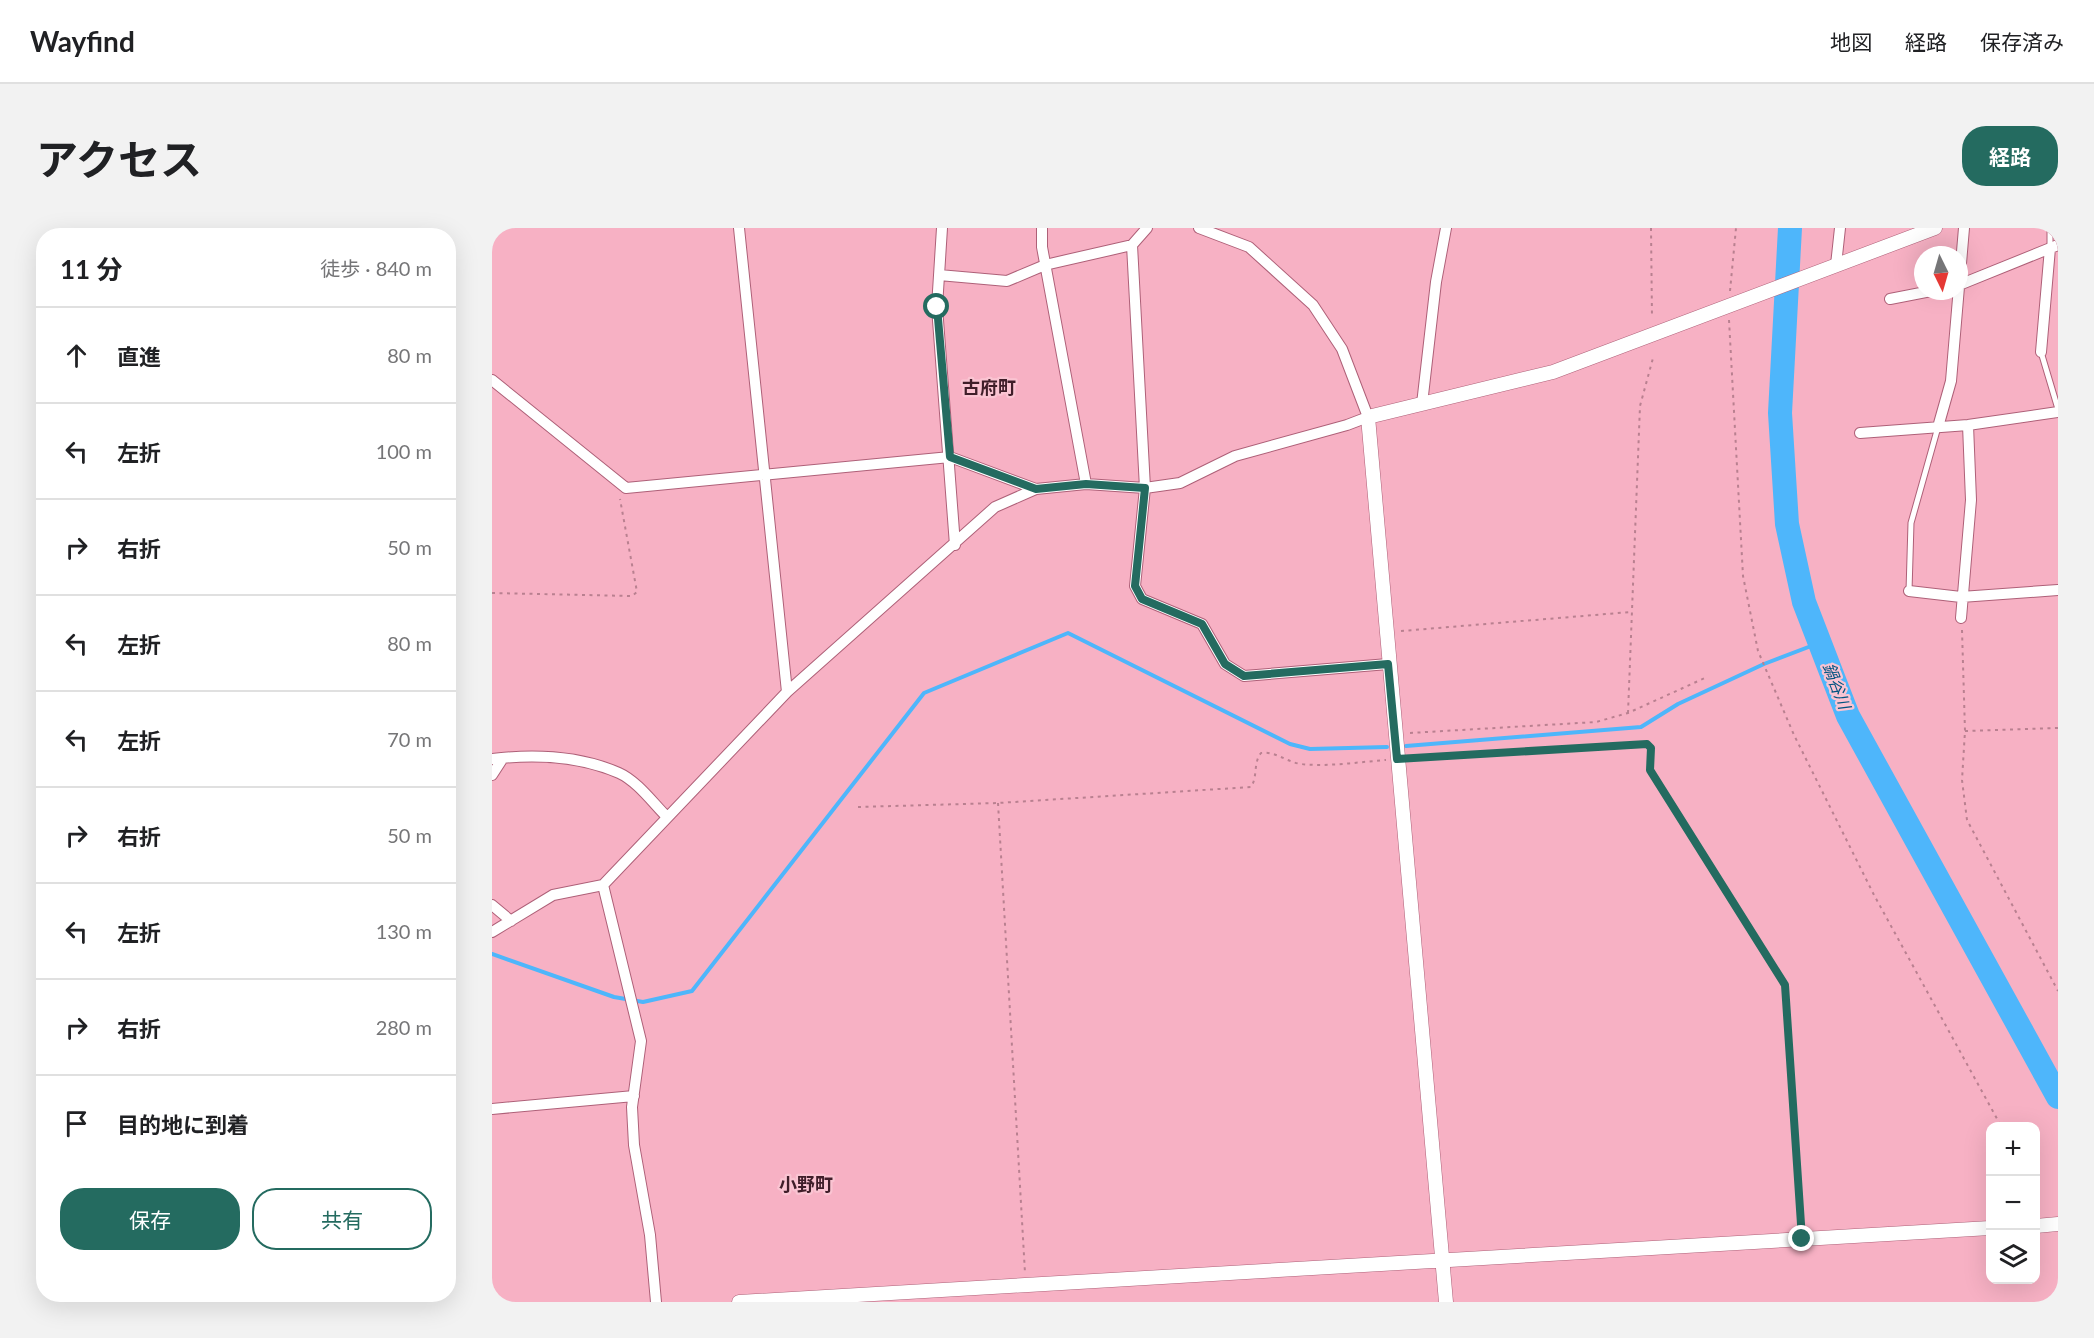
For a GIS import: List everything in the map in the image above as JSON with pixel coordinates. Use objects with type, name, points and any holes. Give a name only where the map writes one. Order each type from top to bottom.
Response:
[{"type":"street","points":[[739,228],[788,692]]},
{"type":"street","points":[[942,228],[939,275],[939,354],[950,457],[955,545]]},
{"type":"street","points":[[1042,228],[1045,266],[1086,484]]},
{"type":"street","points":[[939,275],[1007,281],[1045,266],[1132,245],[1147,228]]},
{"type":"street","points":[[1199,228],[1218,231],[1249,247],[1313,305],[1342,349],[1368,417],[1385,632],[1446,1302]]},
{"type":"street","points":[[1422,404],[1436,282],[1446,228]]},
{"type":"street","points":[[1836,265],[1840,228]]},
{"type":"street","points":[[492,932],[553,895],[603,885],[788,692],[996,507],[1036,489],[1086,484],[1145,488],[1180,483],[1235,456],[1274,443],[1347,425],[1368,417],[1553,372],[1935,228]]},
{"type":"street","points":[[1963,246],[1964,228]]},
{"type":"street","points":[[1132,245],[1145,488],[1135,586],[1142,599],[1202,624],[1225,664],[1244,676],[1388,664]]},
{"type":"street","points":[[1968,282],[2054,246]]},
{"type":"street","points":[[2040,352],[2054,246]]},
{"type":"street","points":[[1890,299],[1914,294]]},
{"type":"street","points":[[1938,427],[1951,381],[1959,300]]},
{"type":"street","points":[[492,380],[626,488],[950,457],[1036,489]]},
{"type":"street","points":[[1860,433],[1968,425],[2058,410]]},
{"type":"street","points":[[1961,618],[1971,500],[1968,425]]},
{"type":"street","points":[[1909,591],[1961,597],[2058,590]]},
{"type":"street","points":[[492,775],[498,758],[528,754],[563,759],[621,774],[667,817]]},
{"type":"street","points":[[603,885],[641,1041],[634,1096],[634,1144],[650,1235],[656,1302]]},
{"type":"street","points":[[492,905],[511,921]]},
{"type":"street","points":[[492,1109],[634,1096]]},
{"type":"street","points":[[2040,1225],[2058,1224]]},
{"type":"street","points":[[739,1302],[1986,1228]]},
{"type":"lane","points":[[2050,228],[2054,246]]},
{"type":"lane","points":[[2040,352],[2058,410]]},
{"type":"lane","points":[[1909,591],[1911,523],[1938,427]]},
{"type":"path","points":[[1651,228],[1652,318]]},
{"type":"path","points":[[1736,228],[1730,307],[1743,576],[1758,651],[1794,735],[1874,896],[1999,1122]]},
{"type":"path","points":[[1628,713],[1640,406],[1653,358]]},
{"type":"path","points":[[492,593],[632,596],[637,592],[626,519],[614,478]]},
{"type":"path","points":[[1385,632],[1631,612]]},
{"type":"path","points":[[1961,618],[1965,731],[1962,780],[1967,820],[2058,991]]},
{"type":"path","points":[[1394,734],[1596,722],[1628,713],[1707,677]]},
{"type":"path","points":[[1965,731],[2058,728]]},
{"type":"path","points":[[858,807],[998,802],[1251,787],[1256,780],[1257,758],[1261,753],[1270,752],[1297,763],[1315,765],[1647,744],[1651,748],[1650,770],[1785,985],[1802,1239]]},
{"type":"path","points":[[998,802],[1026,1286]]},
{"type":"waterway","name":"鍋谷川","points":[[1790,228],[1780,413],[1787,524],[1804,602],[1848,716],[2058,1097]]},
{"type":"waterway","points":[[492,954],[614,997],[643,1002],[692,991],[924,693],[1068,633],[1290,744],[1310,749],[1387,747]]},
{"type":"waterway","points":[[1406,746],[1641,727],[1678,704],[1764,664],[1819,643]]},
{"type":"district","name":"古府町","points":[[989,388]]},
{"type":"district","name":"小野町","points":[[806,1185]]},
{"type":"route","points":[[937,307],[939,354],[950,457],[1036,489],[1086,484],[1145,488],[1135,586],[1142,599],[1202,624],[1225,664],[1244,676],[1388,664],[1397,759],[1647,744],[1651,748],[1650,770],[1785,985],[1802,1239]]}]
